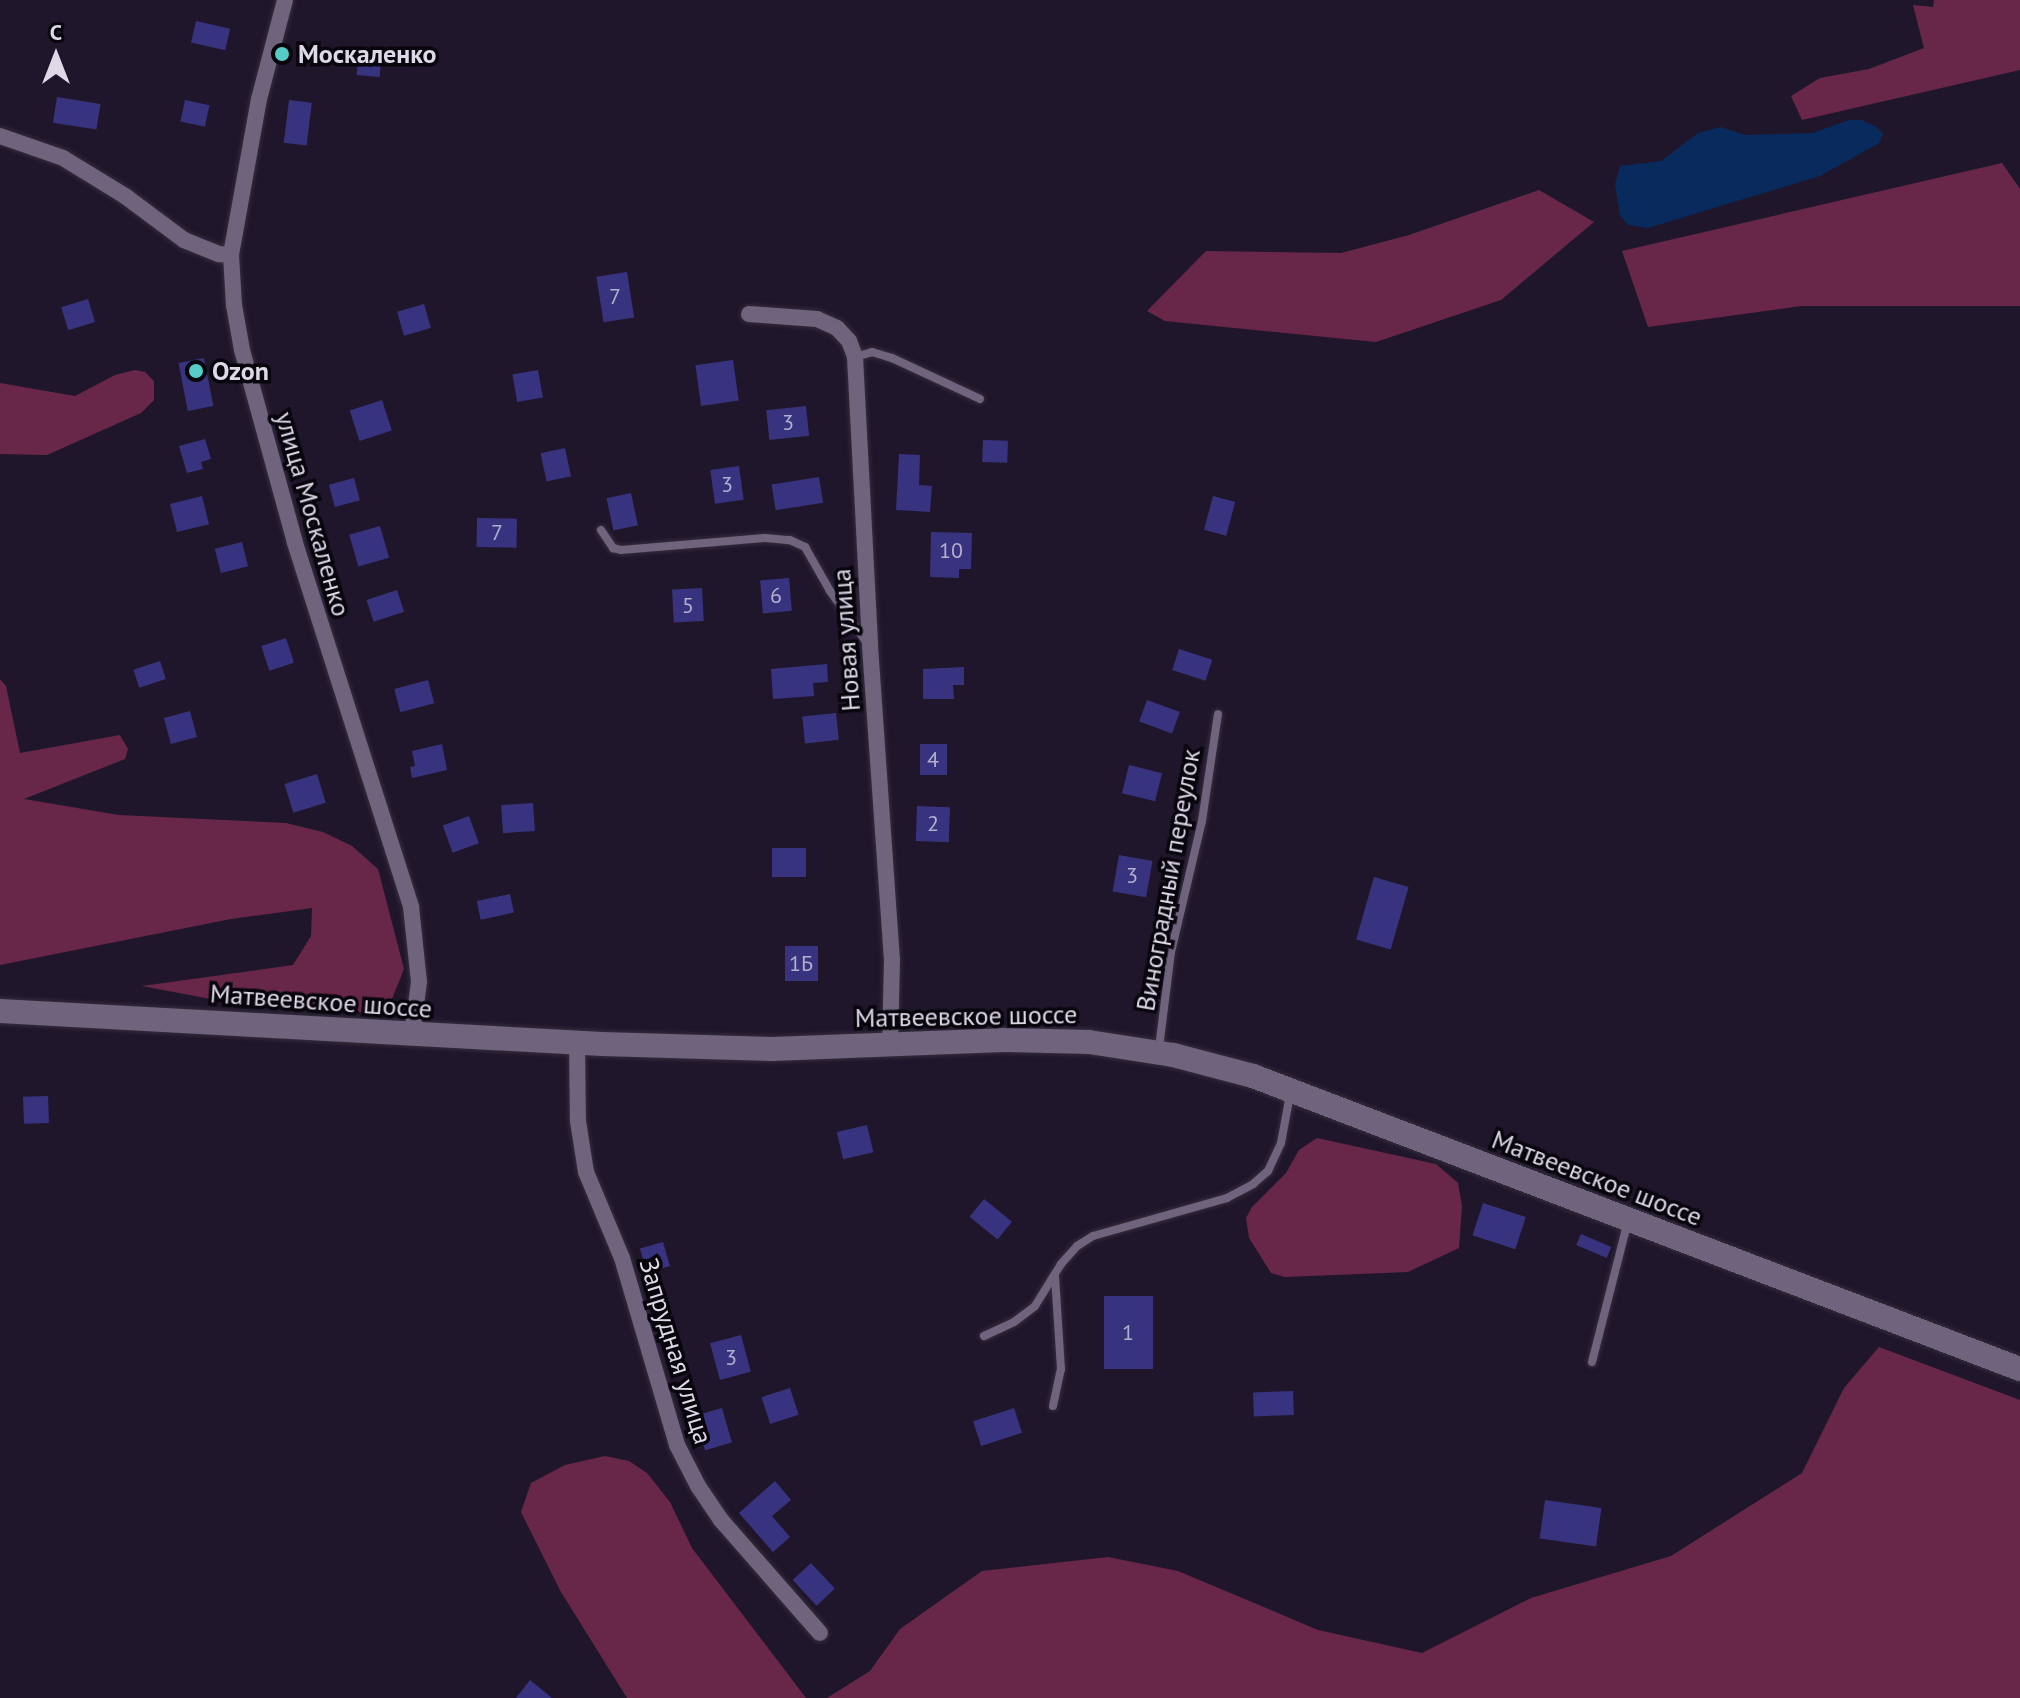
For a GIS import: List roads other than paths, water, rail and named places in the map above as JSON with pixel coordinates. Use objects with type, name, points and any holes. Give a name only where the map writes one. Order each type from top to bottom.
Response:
[{"type":"main road","name":"Матвеевское шоссе","points":[[0,1011],[577,1043],[772,1049],[1003,1040],[1089,1042],[1158,1053],[1253,1076],[2020,1369]]},
{"type":"street","name":"улица Москаленко","points":[[285,0],[259,99],[231,255],[242,350],[263,432],[411,907],[419,982],[412,1035]]},
{"type":"street","points":[[0,136],[63,158],[125,196],[184,240],[219,254],[231,255]]},
{"type":"street","points":[[749,314],[817,319],[837,328],[849,341],[855,357]]},
{"type":"street","name":"Новая улица","points":[[855,357],[870,646],[892,959],[890,1044]]},
{"type":"street","name":"Запрудная улица","points":[[577,1043],[578,1121],[586,1172],[622,1258],[677,1445],[698,1486],[721,1520],[820,1633]]},
{"type":"lane","points":[[855,357],[872,352],[892,358],[980,399]]},
{"type":"lane","points":[[601,530],[613,548],[621,550],[765,538],[790,540],[805,547],[830,591],[870,646]]},
{"type":"lane","name":"Виноградный переулок","points":[[1158,1053],[1171,952],[1202,821],[1218,714]]},
{"type":"lane","points":[[984,1336],[1014,1322],[1035,1306],[1077,1246],[1093,1236],[1227,1198],[1253,1184],[1268,1171],[1281,1143],[1290,1090]]},
{"type":"lane","points":[[1592,1362],[1629,1220]]},
{"type":"lane","points":[[1053,1406],[1061,1369],[1055,1276]]},
{"type":"water","points":[[1849,120],[1862,120],[1876,127],[1883,134],[1879,143],[1820,176],[1648,228],[1628,225],[1620,215],[1615,184],[1620,166],[1661,161],[1698,133],[1721,127],[1745,135],[1813,133]]},
{"type":"place","name":"Москаленко","points":[[282,54]]},
{"type":"place","name":"Ozon","points":[[196,371]]}]
